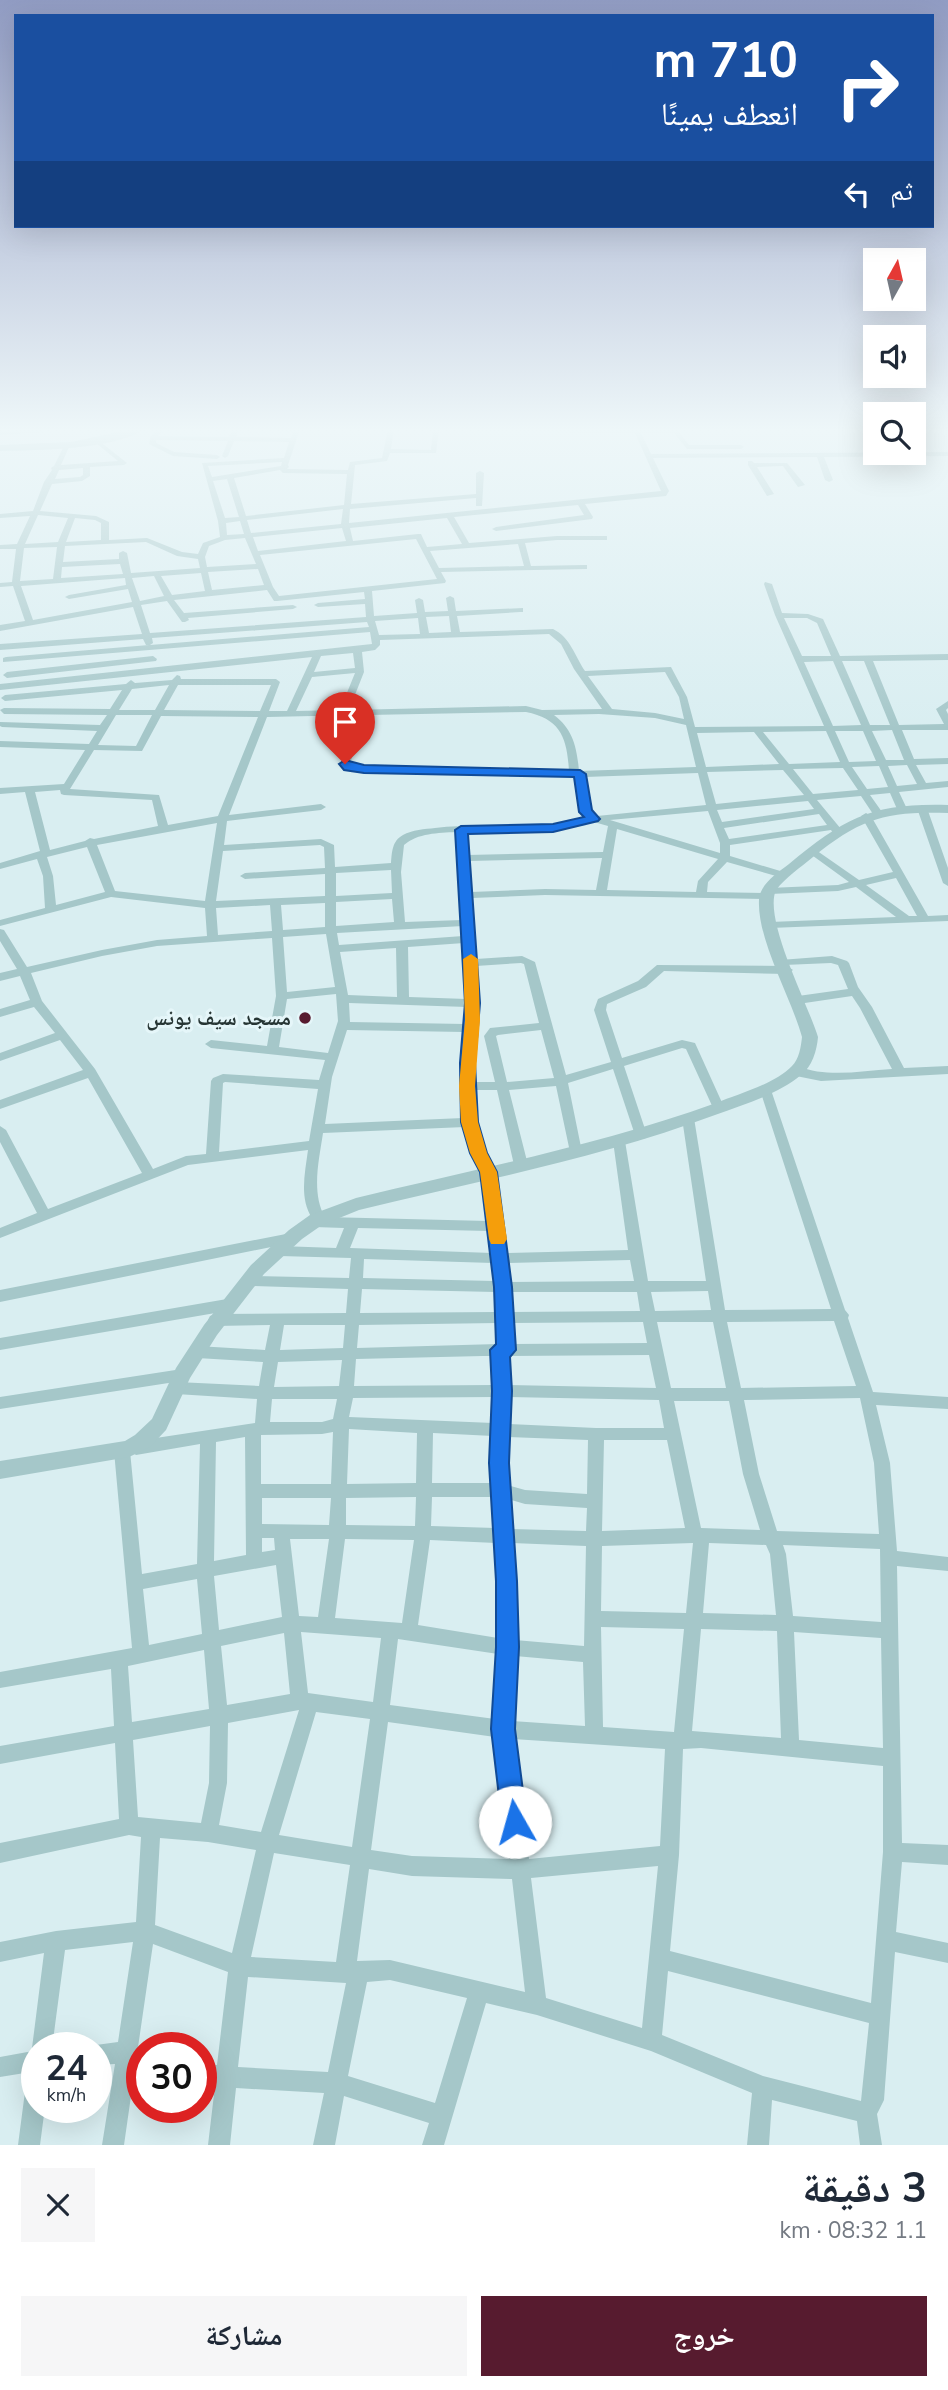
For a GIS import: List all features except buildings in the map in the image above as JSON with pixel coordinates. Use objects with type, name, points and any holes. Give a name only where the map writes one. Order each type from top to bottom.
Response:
[{"type":"street","points":[[27,529],[20,545],[16,584],[30,623]]},
{"type":"street","points":[[57,580],[61,565],[61,544],[67,529]]},
{"type":"street","points":[[105,529],[105,541]]},
{"type":"street","points":[[223,529],[224,538]]},
{"type":"street","points":[[247,529],[275,598],[284,601],[369,596]]},
{"type":"street","points":[[209,593],[201,557],[206,545],[224,538],[297,529]]},
{"type":"street","points":[[315,529],[322,547]]},
{"type":"street","points":[[346,529],[350,544]]},
{"type":"street","points":[[182,615],[369,596],[439,583],[442,579],[438,570],[414,529]]},
{"type":"street","points":[[456,529],[467,546]]},
{"type":"street","points":[[496,529],[505,543]]},
{"type":"street","points":[[257,553],[418,536]]},
{"type":"street","points":[[426,549],[604,538]]},
{"type":"street","points":[[0,547],[147,540],[180,554],[201,557]]},
{"type":"street","points":[[521,542],[528,568]]},
{"type":"street","points":[[481,545],[485,569]]},
{"type":"street","points":[[61,565],[123,557],[156,670]]},
{"type":"street","points":[[0,585],[260,566]]},
{"type":"street","points":[[438,570],[584,567]]},
{"type":"street","points":[[156,573],[169,598],[202,645],[210,665]]},
{"type":"street","points":[[768,584],[779,615],[801,659],[846,765],[864,793],[899,874],[924,918]]},
{"type":"street","points":[[69,597],[132,586]]},
{"type":"street","points":[[0,628],[169,598],[269,587]]},
{"type":"street","points":[[3,687],[374,648],[375,634],[370,618],[369,596]]},
{"type":"street","points":[[450,598],[456,635]]},
{"type":"street","points":[[419,600],[425,637]]},
{"type":"street","points":[[0,647],[370,618],[520,610]]},
{"type":"street","points":[[779,615],[817,619],[902,809]]},
{"type":"street","points":[[242,629],[243,642]]},
{"type":"street","points":[[4,665],[152,654],[202,645],[243,642],[375,634],[425,637],[554,631],[563,640],[582,674],[610,713]]},
{"type":"street","points":[[54,656],[55,643]]},
{"type":"street","points":[[343,713],[360,670],[356,650]]},
{"type":"street","points":[[4,665],[54,656],[152,654]]},
{"type":"street","points":[[290,714],[318,654]]},
{"type":"street","points":[[801,659],[948,657]]},
{"type":"street","points":[[868,659],[923,786]]},
{"type":"street","points":[[4,665],[1,728],[103,727]]},
{"type":"street","points":[[0,744],[138,749],[181,668]]},
{"type":"street","points":[[582,674],[667,669],[684,697],[717,826],[725,844],[725,858],[703,881],[701,894]]},
{"type":"street","points":[[308,675],[360,670]]},
{"type":"street","points":[[137,673],[64,792],[156,797],[163,826]]},
{"type":"street","points":[[3,707],[129,686],[175,682],[273,681],[277,684],[223,817],[210,905],[213,937]]},
{"type":"street","points":[[3,707],[156,714],[364,713],[518,708],[544,712],[663,716],[692,727],[866,730],[948,725],[941,709],[948,705]]},
{"type":"street","points":[[544,712],[558,722],[569,737],[585,812],[594,819],[783,875]]},
{"type":"street","points":[[364,713],[345,764],[348,767],[577,774],[948,761]]},
{"type":"street","points":[[757,730],[836,829]]},
{"type":"street","points":[[400,925],[397,896],[398,845],[404,838],[433,831],[553,828],[594,819],[948,784]]},
{"type":"street","points":[[0,791],[66,787]]},
{"type":"street","points":[[29,789],[44,853],[51,909]]},
{"type":"street","points":[[0,866],[90,841],[163,826],[321,807]]},
{"type":"street","points":[[922,808],[948,883]]},
{"type":"street","points":[[725,844],[836,829],[872,814],[902,809],[948,809]]},
{"type":"street","points":[[717,826],[821,811]]},
{"type":"street","points":[[601,893],[613,826]]},
{"type":"street","points":[[126,1450],[156,1432],[168,1411],[179,1381],[215,1320],[250,1280],[316,1220],[356,1203],[619,1142],[766,1090],[797,1070],[809,1049],[810,1037],[770,925],[767,893],[783,875],[836,829]]},
{"type":"street","points":[[461,830],[471,963],[472,1003],[467,1086],[470,1122],[488,1172],[503,1287],[499,1490],[504,1535],[507,1647],[503,1729],[537,2005]]},
{"type":"street","points":[[90,841],[111,894]]},
{"type":"street","points":[[218,848],[326,843],[330,849],[331,931],[342,995],[344,1026],[325,1085],[315,1145],[310,1192],[316,1220]]},
{"type":"street","points":[[813,851],[905,918]]},
{"type":"street","points":[[463,858],[608,855]]},
{"type":"street","points":[[245,877],[398,866]]},
{"type":"street","points":[[466,895],[767,893],[861,885],[899,874]]},
{"type":"street","points":[[0,923],[111,894],[210,905],[397,896]]},
{"type":"street","points":[[273,1049],[282,996],[275,903]]},
{"type":"street","points":[[770,925],[948,918]]},
{"type":"street","points":[[0,977],[130,947],[213,937],[468,923]]},
{"type":"street","points":[[0,932],[24,971],[37,1002],[91,1072],[149,1174]]},
{"type":"street","points":[[333,949],[470,939]]},
{"type":"street","points":[[402,944],[403,1001]]},
{"type":"street","points":[[471,963],[522,959],[529,962],[561,1081],[576,1152]]},
{"type":"street","points":[[641,1135],[600,1004],[646,982],[659,968],[786,966],[832,959],[840,961],[900,1073]]},
{"type":"street","points":[[798,1000],[855,992]]},
{"type":"street","points":[[282,996],[342,995],[403,1001],[472,1003]]},
{"type":"street","points":[[0,1013],[37,1002]]},
{"type":"street","points":[[344,1026],[471,1028]]},
{"type":"street","points":[[521,1165],[491,1033],[546,1026]]},
{"type":"street","points":[[0,1057],[61,1035]]},
{"type":"street","points":[[211,1044],[332,1057]]},
{"type":"street","points":[[467,1086],[561,1081],[671,1045],[687,1044],[694,1053],[718,1107]]},
{"type":"street","points":[[797,1070],[821,1077],[948,1070]]},
{"type":"street","points":[[0,1105],[91,1072]]},
{"type":"street","points":[[212,1158],[217,1081],[225,1079],[325,1085]]},
{"type":"street","points":[[766,1090],[842,1315],[866,1395],[882,1463],[888,1550],[892,1852],[873,2100],[866,2113],[872,2145]]},
{"type":"street","points":[[688,1118],[719,1317],[757,1496],[773,1538],[782,1578],[790,1748]]},
{"type":"street","points":[[318,1129],[470,1122]]},
{"type":"street","points":[[0,1130],[44,1214]]},
{"type":"street","points":[[619,1142],[636,1255],[651,1318],[672,1434],[698,1535],[694,1622],[678,1740],[651,2041]]},
{"type":"street","points":[[0,1233],[186,1161],[315,1145]]},
{"type":"street","points":[[316,1220],[496,1226]]},
{"type":"street","points":[[341,1252],[353,1223]]},
{"type":"street","points":[[0,1297],[286,1245],[341,1252],[500,1258],[636,1255]]},
{"type":"street","points":[[325,1626],[337,1531],[340,1426],[346,1394],[358,1252]]},
{"type":"street","points":[[250,1280],[503,1287],[714,1286]]},
{"type":"street","points":[[0,1344],[227,1306]]},
{"type":"street","points":[[215,1320],[842,1315]]},
{"type":"street","points":[[254,1561],[253,1491],[258,1429],[278,1321]]},
{"type":"street","points":[[197,1352],[270,1356],[348,1352],[656,1349]]},
{"type":"street","points":[[0,1403],[179,1381],[265,1393],[502,1391],[866,1395],[948,1403]]},
{"type":"street","points":[[0,1470],[258,1429],[425,1427],[596,1434],[672,1434]]},
{"type":"street","points":[[324,2145],[352,1971],[359,1857],[382,1714],[423,1533],[425,1427]]},
{"type":"street","points":[[594,1734],[592,1619],[596,1434]]},
{"type":"street","points":[[208,1436],[205,1572],[219,1716],[218,1783],[208,1833]]},
{"type":"street","points":[[126,1450],[141,1655]]},
{"type":"street","points":[[253,1491],[499,1490],[525,1497],[594,1502]]},
{"type":"street","points":[[255,1531],[595,1539],[698,1535],[773,1538],[888,1550],[948,1564]]},
{"type":"street","points":[[219,2145],[239,1966],[267,1843],[305,1702],[281,1531]]},
{"type":"street","points":[[135,1583],[284,1556]]},
{"type":"street","points":[[592,1619],[784,1623],[889,1631]]},
{"type":"street","points":[[0,1680],[141,1655],[292,1623],[400,1632],[507,1647],[592,1655]]},
{"type":"street","points":[[119,1658],[129,1826]]},
{"type":"street","points":[[0,1755],[123,1731],[305,1702],[503,1729],[790,1748],[890,1758]]},
{"type":"street","points":[[0,1853],[129,1826],[208,1833],[412,1866],[520,1869],[669,1855]]},
{"type":"street","points":[[134,2032],[145,1931],[151,1828]]},
{"type":"street","points":[[892,1852],[948,1856]]},
{"type":"street","points":[[0,1952],[56,1941],[145,1931],[239,1966],[390,1970],[537,2005],[651,2041],[763,2088],[866,2113]]},
{"type":"street","points":[[885,1940],[948,1953]]},
{"type":"street","points":[[44,2032],[56,1941]]},
{"type":"street","points":[[660,1959],[880,2016]]},
{"type":"street","points":[[433,2145],[479,1992]]},
{"type":"street","points":[[0,2067],[21,2064]]},
{"type":"street","points":[[217,2077],[336,2083],[440,2116]]},
{"type":"street","points":[[113,2145],[126,2087]]},
{"type":"street","points":[[758,2145],[763,2088]]},
{"type":"street","points":[[29,2145],[32,2123]]},
{"type":"slow traffic","points":[[471,959],[472,1020],[467,1063],[470,1122],[474,1140],[488,1172],[498,1239]]},
{"type":"place","name":"مسجد سيف يونس","points":[[305,1018]]},
{"type":"route","points":[[345,764],[348,767],[364,769],[580,774],[585,812],[594,819],[572,826],[553,828],[461,830],[472,1003],[467,1063],[470,1122],[474,1140],[488,1172],[503,1287],[506,1350],[500,1350],[502,1391],[499,1490],[504,1535],[507,1647],[503,1729],[515,1822]]}]
